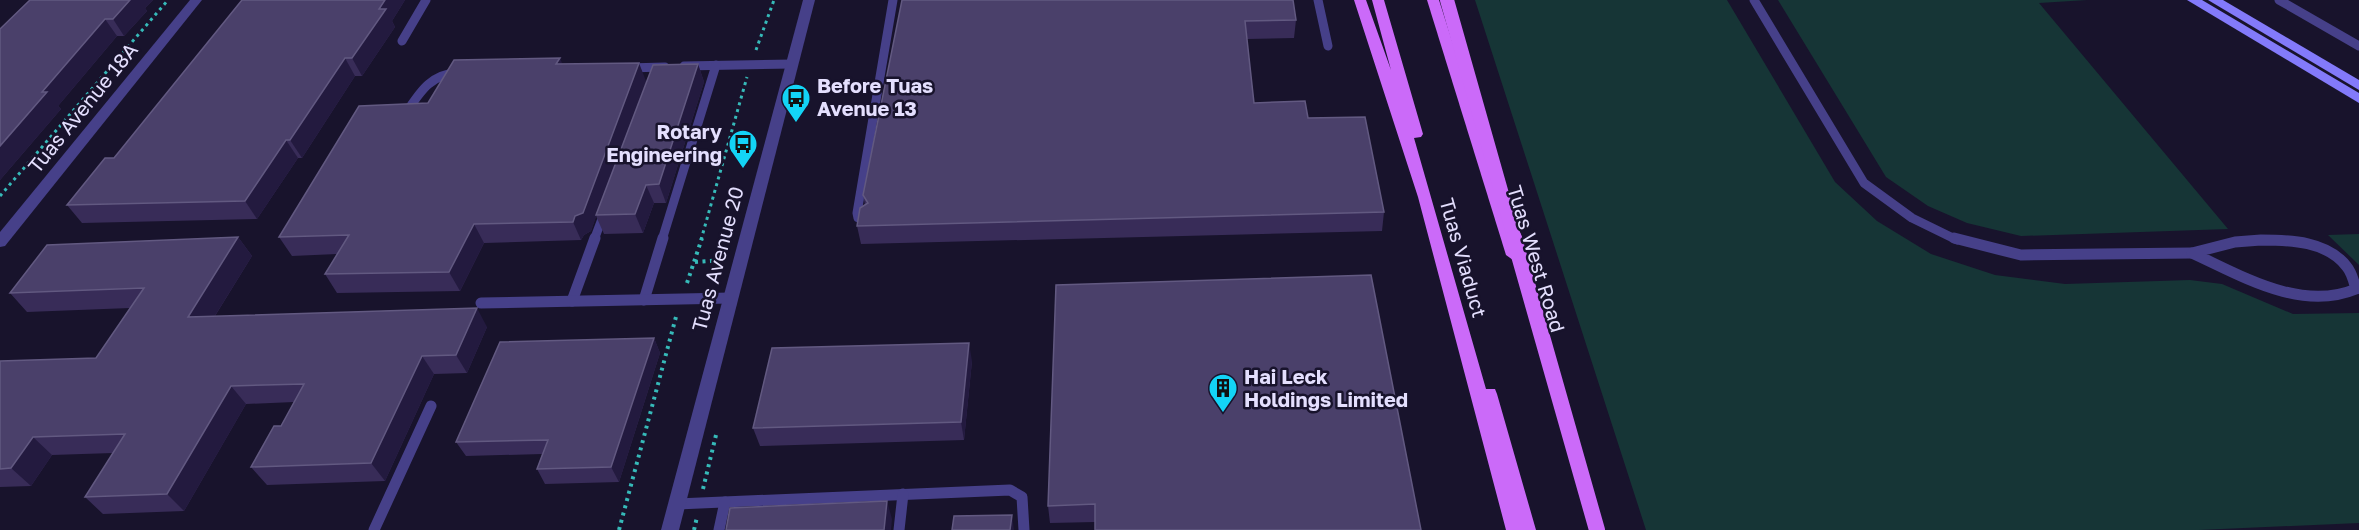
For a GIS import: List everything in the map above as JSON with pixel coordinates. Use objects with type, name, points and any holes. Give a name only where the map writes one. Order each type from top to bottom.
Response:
[{"type":"main road","name":"Tuas Viaduct","points":[[1360,0],[1382,58],[1434,230],[1515,530]]},
{"type":"main road","points":[[1378,0],[1527,530]]},
{"type":"main road","name":"Tuas West Road","points":[[1433,0],[1598,530]]},
{"type":"main road","points":[[1448,0],[1598,530]]},
{"type":"main road","points":[[2193,0],[2359,99]]},
{"type":"main road","points":[[2214,0],[2359,86]]},
{"type":"street","name":"Tuas Avenue 18A","points":[[0,242],[196,0]]},
{"type":"street","name":"Tuas Avenue 20","points":[[670,530],[809,0]]},
{"type":"lane","points":[[402,41],[426,0]]},
{"type":"lane","points":[[866,220],[858,218],[857,213],[893,0]]},
{"type":"lane","points":[[1318,0],[1328,46]]},
{"type":"lane","points":[[1754,0],[1864,183],[1912,218],[1958,240],[2021,255],[2192,253],[2214,245],[2276,240],[2303,241],[2336,254],[2345,262],[2355,275],[2356,289],[2346,296],[2328,297],[2279,291],[2192,253]]},
{"type":"lane","points":[[2279,0],[2359,46]]},
{"type":"lane","points":[[611,68],[792,64]]},
{"type":"lane","points":[[644,300],[716,66]]},
{"type":"lane","points":[[653,78],[658,67]]},
{"type":"lane","points":[[405,113],[432,78],[448,72],[471,71]]},
{"type":"lane","points":[[572,301],[608,201]]},
{"type":"lane","points":[[481,303],[731,298]]},
{"type":"lane","points":[[374,530],[431,406]]},
{"type":"lane","points":[[677,504],[1010,490],[1022,497],[1024,530]]},
{"type":"lane","points":[[899,530],[903,494]]},
{"type":"lane","points":[[719,530],[725,502]]},
{"type":"path","points":[[0,196],[168,0]]},
{"type":"path","points":[[619,530],[681,299],[695,262],[751,64],[774,0]]},
{"type":"path","points":[[695,262],[741,258]]},
{"type":"green space","points":[[1475,0],[1727,0],[1835,182],[1877,221],[1931,254],[1995,275],[2065,284],[2190,280],[2222,284],[2293,314],[2359,313],[2359,523],[2199,530],[1646,530]]},
{"type":"green space","points":[[1778,0],[2087,0],[2039,3],[2228,229],[2021,236],[1967,223],[1928,206],[1886,177]]},
{"type":"green space","points":[[2359,234],[2359,265],[2328,235]]},
{"type":"building","points":[[30,0],[130,0],[113,19],[105,19],[42,92],[47,92],[0,146],[0,29]]},
{"type":"building","points":[[242,0],[385,0],[379,9],[386,9],[352,58],[345,58],[290,140],[286,140],[245,201],[67,205],[105,158],[114,158]]},
{"type":"building","points":[[902,0],[1293,0],[1296,20],[1245,21],[1254,103],[1305,101],[1308,118],[1365,117],[1384,212],[857,226],[860,208],[868,203],[863,195]]},
{"type":"building","points":[[560,58],[556,64],[639,63],[583,213],[575,216],[573,222],[474,224],[449,272],[325,274],[349,235],[279,237],[359,106],[428,103],[454,60]]},
{"type":"building","points":[[698,64],[659,184],[646,185],[635,214],[596,215],[653,65]]},
{"type":"building","points":[[238,237],[188,317],[477,308],[456,355],[422,356],[371,463],[251,467],[274,426],[281,426],[304,384],[231,386],[167,494],[85,497],[125,434],[33,437],[11,468],[0,469],[0,361],[96,358],[144,288],[10,293],[47,245]]},
{"type":"building","name":"Hai Leck Holdings Limited","points":[[1371,275],[1421,530],[1095,530],[1095,504],[1048,506],[1056,285]]},
{"type":"building","points":[[654,338],[611,467],[537,469],[548,440],[456,442],[500,342]]},
{"type":"building","points":[[969,343],[961,422],[753,428],[772,348]]},
{"type":"building","points":[[887,501],[884,530],[726,530],[730,508]]},
{"type":"building","points":[[1012,515],[1010,530],[952,530],[954,516]]},
{"type":"place","name":"Before Tuas Avenue 13","points":[[796,124]]},
{"type":"place","name":"Rotary Engineering","points":[[743,170]]},
{"type":"place","name":"Hai Leck Holdings Limited","points":[[1223,414]]}]
